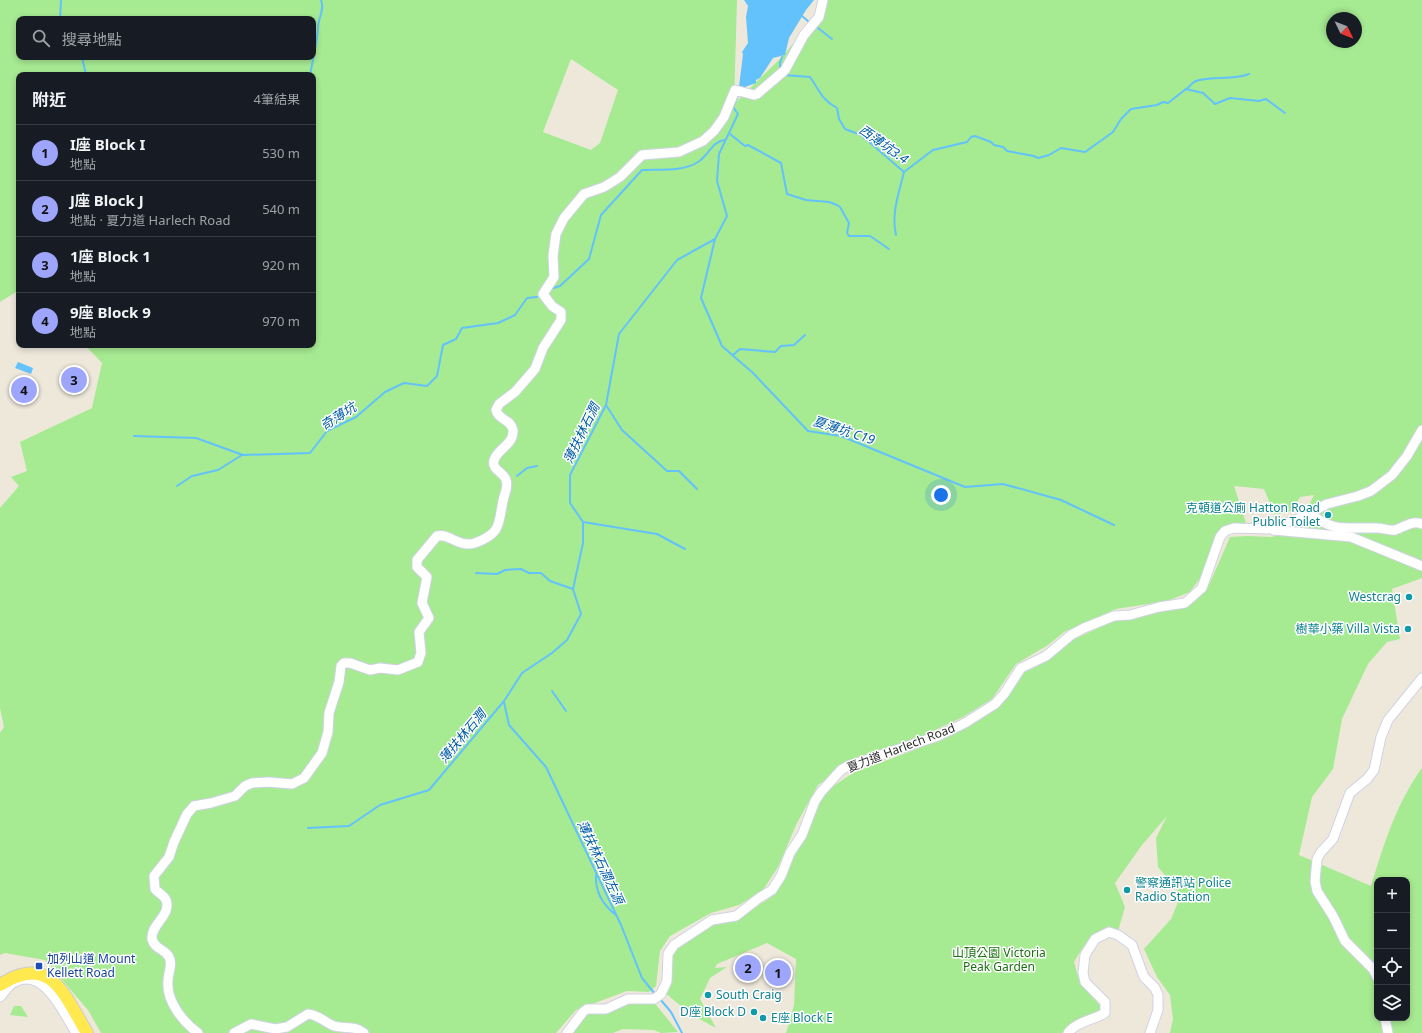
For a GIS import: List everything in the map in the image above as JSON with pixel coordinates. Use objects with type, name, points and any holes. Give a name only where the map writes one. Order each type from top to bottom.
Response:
[{"type":"main road","points":[[6,982],[22,974],[32,972],[50,978],[62,992],[87,1033]]},
{"type":"street","points":[[198,1033],[178,1012],[173,1004],[168,984],[170,959],[168,955],[154,944],[152,938],[154,930],[165,912],[167,904],[165,898],[155,889],[154,876],[169,858],[174,842],[189,812],[198,804],[211,804],[235,796],[249,784],[264,782],[290,784],[302,779],[322,755],[328,732],[329,713],[339,682],[341,666],[344,663],[350,663],[370,670],[380,668],[398,670],[418,662],[421,653],[419,632],[429,618],[422,603],[427,577],[418,567],[417,560],[437,536],[443,536],[458,543],[468,544],[486,537],[499,525],[507,483],[504,476],[495,467],[494,462],[498,454],[510,442],[513,432],[510,423],[498,415],[496,410],[499,404],[517,389],[534,369],[543,348],[562,318],[561,312],[552,306],[543,294],[554,277],[553,256],[556,234],[559,225],[584,194],[604,186],[620,177],[642,155],[679,152],[708,138],[724,117],[733,91],[738,90],[756,95],[763,91],[782,72],[804,35],[816,22],[823,0]]},
{"type":"street","name":"夏力道 Harlech Road","points":[[567,1033],[587,1009],[606,1009],[628,999],[654,999],[663,990],[668,977],[668,953],[675,944],[712,920],[738,915],[773,889],[781,876],[790,853],[802,835],[815,801],[841,770],[848,766],[938,736],[965,723],[995,704],[1004,694],[1021,668],[1046,656],[1071,635],[1084,628],[1114,616],[1130,615],[1184,604],[1202,588],[1222,533],[1234,528],[1267,529],[1310,513],[1330,503],[1365,494],[1382,484],[1407,456],[1422,430]]},
{"type":"street","points":[[1310,513],[1325,525],[1341,528],[1380,528],[1394,530],[1411,523],[1422,524]]},
{"type":"street","points":[[1267,529],[1351,537],[1422,566]]},
{"type":"street","points":[[1374,971],[1345,941],[1333,916],[1317,891],[1315,881],[1317,859],[1321,852],[1333,839],[1350,793],[1374,770],[1382,734],[1388,720],[1422,678]]},
{"type":"street","points":[[1068,1033],[1079,1024],[1093,1020],[1105,1013],[1105,1002],[1085,982],[1083,973],[1084,955],[1095,938],[1110,932],[1118,935],[1132,945],[1144,977],[1155,988],[1158,995],[1158,1010],[1150,1033]]},
{"type":"street","points":[[0,997],[6,982],[28,979],[45,987],[56,999],[76,1033]]},
{"type":"street","points":[[234,1033],[251,1024],[275,1028],[287,1027],[308,1014],[318,1017],[334,1026],[352,1027],[364,1033]]},
{"type":"street","points":[[1386,1021],[1388,1033]]},
{"type":"green space","name":"山頂公園 Victoria Peak Garden","points":[[0,0],[737,0],[734,104],[783,56],[815,17],[820,0],[1422,0],[1422,578],[1392,589],[1400,639],[1387,642],[1368,664],[1342,719],[1333,769],[1312,797],[1299,855],[1371,886],[1386,840],[1398,810],[1422,768],[1422,1033],[1170,1033],[1173,1019],[1170,995],[1157,977],[1144,949],[1171,919],[1181,895],[1158,867],[1156,838],[1167,816],[1142,845],[1115,883],[1125,907],[1118,931],[1095,935],[1083,947],[1074,962],[1080,983],[1103,1009],[1069,1026],[1062,1033],[786,1033],[794,1005],[796,959],[767,943],[717,964],[715,968],[727,967],[710,978],[700,999],[716,1028],[692,1015],[664,992],[670,954],[677,944],[715,922],[744,914],[770,898],[787,871],[806,827],[826,791],[853,773],[922,747],[968,725],[999,707],[1023,672],[1070,641],[1118,619],[1169,610],[1196,601],[1210,583],[1230,537],[1272,537],[1284,533],[1300,534],[1310,520],[1304,515],[1314,495],[1300,497],[1292,511],[1275,515],[1264,489],[1234,486],[1247,526],[1223,528],[1201,577],[1190,592],[1167,601],[1116,609],[1064,632],[1048,645],[1016,664],[992,699],[963,717],[918,738],[848,764],[818,785],[797,823],[778,867],[763,890],[739,905],[711,913],[670,936],[660,951],[656,986],[649,992],[627,991],[576,1010],[556,1033],[101,1033],[88,1010],[45,960],[5,953],[0,955],[0,733],[4,727],[0,708],[0,508],[19,486],[11,477],[27,471],[20,442],[92,408],[102,363],[88,348],[316,348],[316,72],[16,72],[16,292],[0,302]],"holes":[[[571,59],[618,90],[600,143],[591,150],[543,132]]]},
{"type":"green space","points":[[627,998],[653,1001],[678,1032],[661,1033],[654,1030],[623,1029],[613,1033],[566,1033],[580,1016]]},
{"type":"green space","points":[[14,1006],[21,1006],[28,1017],[10,1015]]},
{"type":"water","points":[[744,0],[814,0],[789,38],[785,55],[773,58],[760,78],[756,80],[756,83],[742,88],[739,87],[742,52],[748,43],[746,17],[748,6]]},
{"type":"water","points":[[18,362],[33,368],[31,374],[15,368]]},
{"type":"waterway","points":[[60,16],[61,0]]},
{"type":"waterway","points":[[316,46],[318,24],[322,11],[321,0]]},
{"type":"waterway","points":[[802,16],[809,22]]},
{"type":"waterway","points":[[818,28],[832,39]]},
{"type":"waterway","name":"西薄坑3.4","points":[[780,70],[782,57]]},
{"type":"waterway","points":[[83,60],[85,72]]},
{"type":"waterway","points":[[311,72],[313,60]]},
{"type":"waterway","points":[[1186,89],[1194,82],[1202,79],[1236,77],[1249,74]]},
{"type":"waterway","name":"西薄坑3.4","points":[[784,75],[810,77],[824,98],[837,108],[839,119],[845,129],[861,135],[904,172],[933,150],[967,142],[971,137],[975,136],[991,142],[994,145],[1003,147],[1007,151],[1038,158],[1049,155],[1061,148],[1085,152],[1113,132],[1121,119],[1131,109],[1157,105],[1163,102],[1168,103],[1186,89],[1203,93],[1215,104],[1230,98],[1259,101],[1266,99],[1285,113]]},
{"type":"waterway","name":"薄扶林石澗","points":[[308,828],[349,826],[380,805],[429,790],[504,701],[522,673],[552,653],[567,640],[581,614],[573,589],[583,543],[583,522],[570,503],[570,475],[606,405],[619,334],[677,260],[715,239],[727,216],[717,181],[719,154],[738,114],[733,107],[739,93]]},
{"type":"waterway","points":[[730,134],[745,146],[748,145],[781,163],[787,194],[806,200],[829,202],[837,205],[840,207],[849,223],[847,233],[849,236],[870,236],[889,249]]},
{"type":"waterway","points":[[550,289],[560,286],[589,259],[601,215],[642,170],[678,169],[692,165],[698,162],[716,143],[724,140]]},
{"type":"waterway","points":[[896,235],[894,219],[895,211],[904,172]]},
{"type":"waterway","name":"夏薄坑 C19","points":[[715,239],[701,298],[722,346],[753,373],[808,431],[841,436],[965,487],[1003,484],[1061,500],[1114,525]]},
{"type":"waterway","name":"奇薄坑","points":[[134,436],[196,438],[243,455],[310,453],[327,431],[356,417],[385,392],[404,383],[427,386],[437,376],[443,345],[456,339],[462,328],[498,323],[515,315],[527,298],[537,297]]},
{"type":"waterway","points":[[733,355],[740,349],[775,352],[781,346],[794,345],[805,335]]},
{"type":"waterway","points":[[606,405],[622,430],[667,471],[679,471],[697,489]]},
{"type":"waterway","points":[[177,486],[192,476],[218,470],[242,455]]},
{"type":"waterway","points":[[517,476],[527,468],[537,466]]},
{"type":"waterway","points":[[583,522],[657,534],[685,549]]},
{"type":"waterway","points":[[476,573],[497,574],[505,570],[521,569],[529,573],[541,573],[550,581],[573,589]]},
{"type":"waterway","points":[[552,691],[566,711]]},
{"type":"waterway","name":"薄扶林石澗左源","points":[[504,702],[509,725],[546,767],[621,925],[642,978],[655,994]]},
{"type":"waterway","points":[[596,875],[598,892],[607,907],[616,915]]},
{"type":"waterway","name":"薄扶林石澗左源","points":[[660,999],[671,1012],[682,1033]]},
{"type":"place","name":"1座 Block 1","points":[[74,380]]},
{"type":"place","name":"9座 Block 9","points":[[24,390]]},
{"type":"place","name":"克頓道公廁 Hatton Road Public Toilet","points":[[1328,515]]},
{"type":"place","name":"Westcrag","points":[[1409,597]]},
{"type":"place","name":"樹華小築 Villa Vista","points":[[1408,629]]},
{"type":"place","name":"警察通訊站 Police Radio Station","points":[[1127,890]]},
{"type":"place","name":"加列山道 Mount Kellett Road","points":[[39,966]]},
{"type":"place","name":"J座 Block J","points":[[748,968]]},
{"type":"place","name":"I座 Block I","points":[[778,973]]},
{"type":"place","name":"South Craig","points":[[708,995]]},
{"type":"place","name":"D座 Block D","points":[[754,1012]]},
{"type":"place","name":"E座 Block E","points":[[763,1018]]}]
